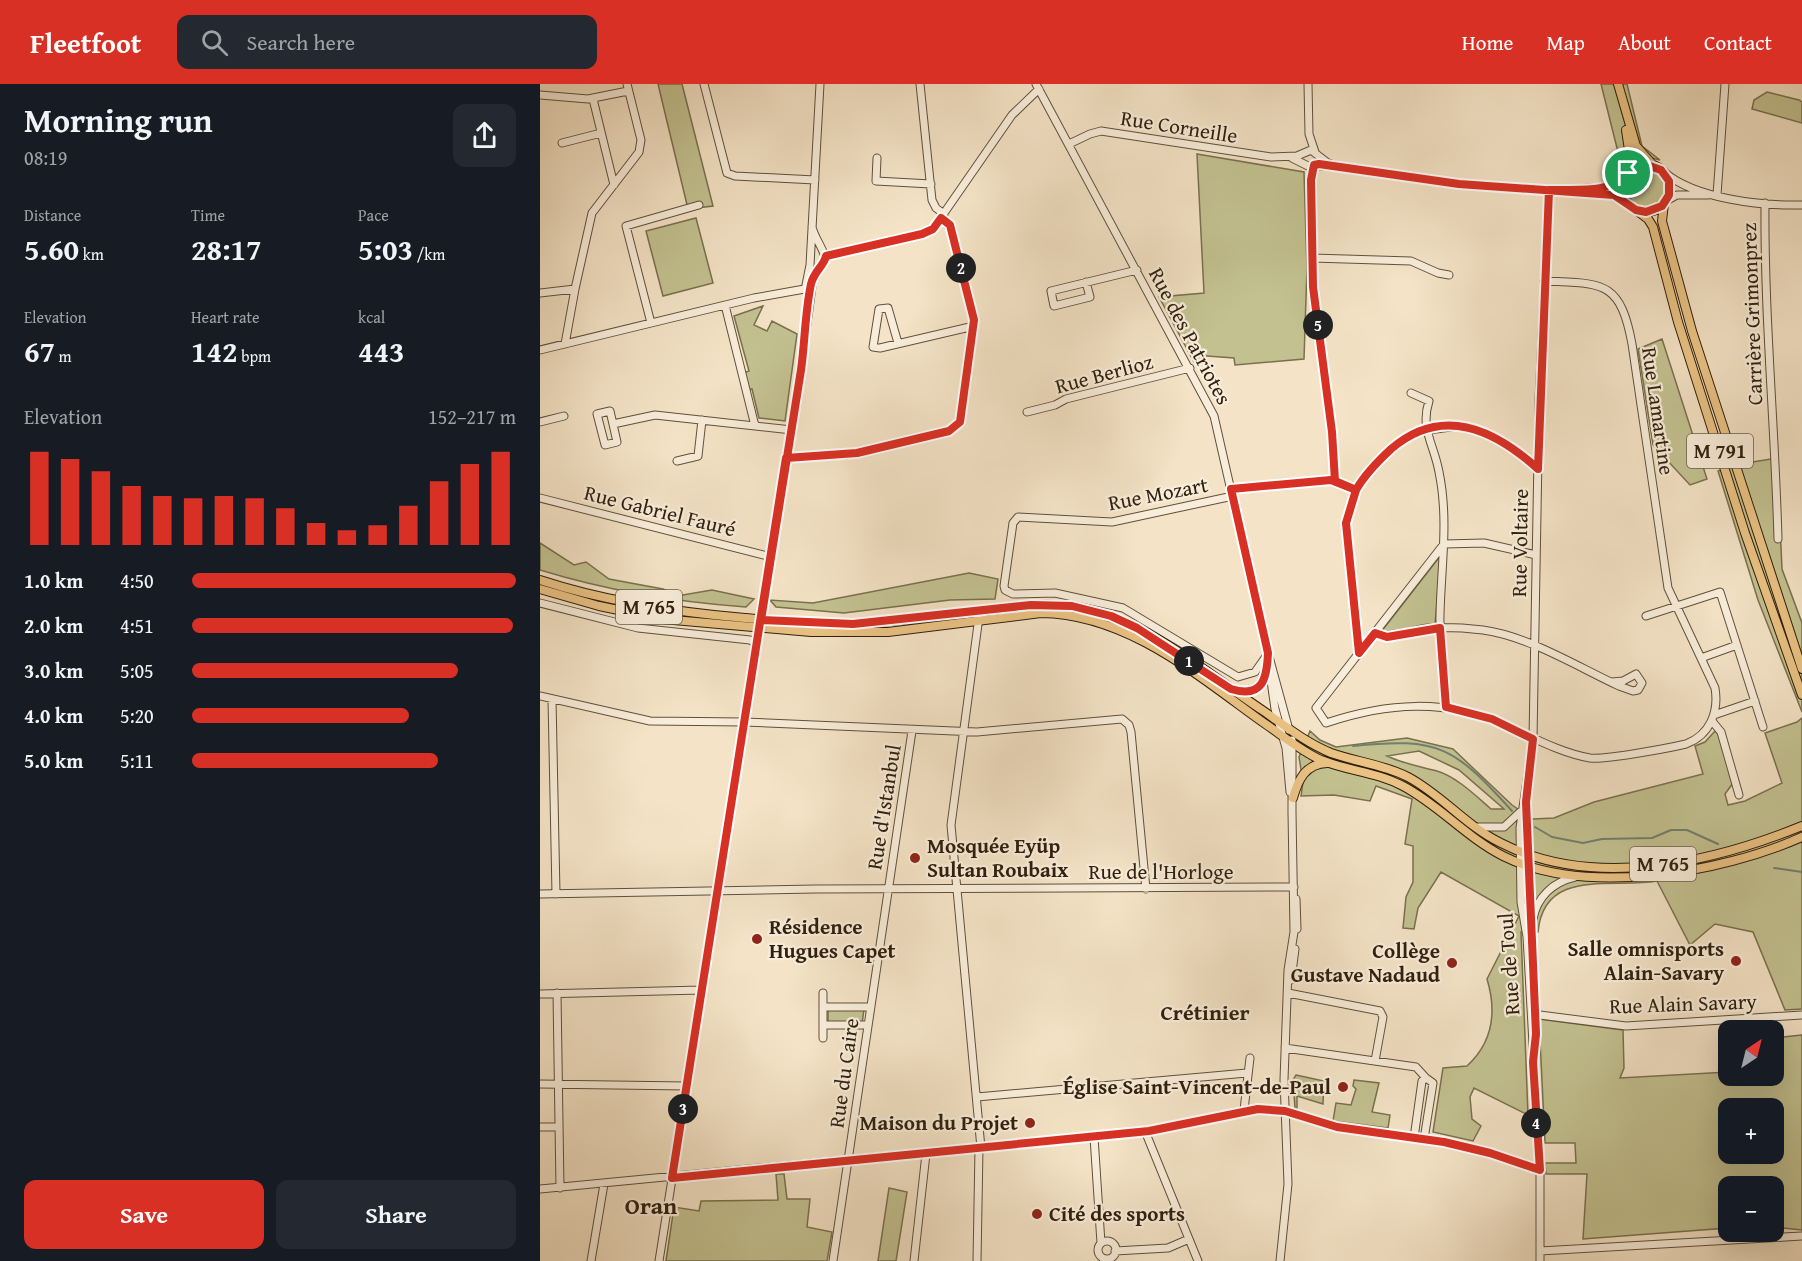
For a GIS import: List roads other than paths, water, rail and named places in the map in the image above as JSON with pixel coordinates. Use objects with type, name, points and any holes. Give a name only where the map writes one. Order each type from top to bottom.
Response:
[{"type":"main road","points":[[1618,84],[1630,155],[1622,191],[1626,201],[1636,210],[1649,212],[1665,203],[1670,188],[1664,172],[1639,151],[1623,106]]},
{"type":"main road","points":[[1626,175],[1640,165],[1655,166]]},
{"type":"main road","name":"M 791","points":[[1665,203],[1662,221],[1692,331],[1802,669]]},
{"type":"main road","name":"M 791","points":[[1636,210],[1648,219],[1653,227],[1678,322],[1745,533],[1785,654],[1802,695]]},
{"type":"main road","name":"M 765","points":[[540,580],[645,606],[760,624],[853,624],[979,615],[1054,614],[1086,618],[1112,626],[1146,643],[1292,743],[1329,763],[1369,772],[1400,784],[1436,807],[1477,841],[1525,865],[1589,875],[1638,876],[1691,870],[1746,858],[1802,837]]},
{"type":"main road","name":"M 765","points":[[540,589],[638,614],[830,632],[888,632],[1042,604],[1072,606],[1098,612],[1146,634],[1328,752],[1377,764],[1414,780],[1437,795],[1469,823],[1490,837],[1525,853],[1551,861],[1594,866],[1666,864],[1736,850],[1802,826]]},
{"type":"main road","points":[[1231,689],[1245,692],[1258,687],[1267,674],[1268,653]]},
{"type":"main road","points":[[1293,798],[1299,781],[1307,770],[1316,764],[1329,763]]},
{"type":"street","points":[[704,84],[727,173],[735,176],[814,180]]},
{"type":"street","points":[[659,1261],[792,430],[807,314],[820,84]]},
{"type":"street","points":[[786,458],[845,456],[953,429],[961,418],[974,326],[973,313],[952,229],[934,204],[920,84]]},
{"type":"street","points":[[1308,84],[1309,134],[1305,152],[1310,164],[1314,296],[1332,432],[1335,481]]},
{"type":"street","points":[[1717,195],[1725,84]]},
{"type":"street","points":[[540,95],[593,99],[628,87],[641,144],[634,160],[592,213],[565,344]]},
{"type":"street","points":[[809,257],[814,249],[823,253],[922,234],[933,229],[1012,115],[1038,87]]},
{"type":"street","name":"Rue des Patriotes","points":[[1038,87],[1190,368],[1215,421],[1268,653],[1292,743],[1292,815]]},
{"type":"street","points":[[593,99],[614,185]]},
{"type":"street","name":"Rue Corneille","points":[[1070,144],[1101,131],[1263,157],[1286,157],[1305,152],[1316,153],[1336,166]]},
{"type":"street","points":[[562,143],[601,133]]},
{"type":"street","points":[[1309,134],[1316,153],[1310,164]]},
{"type":"street","name":"Rue Corneille","points":[[1286,157],[1310,164],[1459,184],[1614,195],[1626,201]]},
{"type":"street","points":[[877,158],[876,180],[931,184]]},
{"type":"street","points":[[1664,172],[1678,182],[1717,195]]},
{"type":"street","name":"Rue Corneille","points":[[1549,190],[1607,187],[1626,175]]},
{"type":"street","name":"Rue Voltaire","points":[[1525,853],[1521,809],[1533,739],[1538,469],[1549,190]]},
{"type":"street","points":[[1665,203],[1682,194],[1717,195],[1765,203],[1802,205]]},
{"type":"street","name":"Carrière Grimonprez","points":[[1765,203],[1767,346],[1772,378],[1778,539]]},
{"type":"street","points":[[651,323],[626,226],[699,205]]},
{"type":"street","points":[[808,288],[820,265],[823,253],[816,243],[812,226]]},
{"type":"street","points":[[809,257],[814,265],[820,265]]},
{"type":"street","points":[[1312,258],[1411,261],[1438,273],[1449,275]]},
{"type":"street","points":[[1086,282],[1090,297],[1054,306],[1051,291],[1086,282],[1137,270]]},
{"type":"street","name":"Rue Lamartine","points":[[1544,281],[1601,286],[1616,297],[1624,310],[1632,344],[1666,580],[1674,607],[1715,688],[1713,718]]},
{"type":"street","points":[[540,350],[725,305],[808,288]]},
{"type":"street","points":[[540,293],[575,290]]},
{"type":"street","points":[[725,305],[755,426]]},
{"type":"street","points":[[898,343],[888,308],[879,309],[873,347],[898,343],[974,326]]},
{"type":"street","name":"Rue Berlioz","points":[[1027,412],[1055,405],[1066,399],[1190,368]]},
{"type":"street","points":[[1411,393],[1429,402],[1424,418],[1435,451],[1442,486],[1444,544],[1438,617],[1446,707]]},
{"type":"street","points":[[610,411],[613,424],[617,442],[605,445],[597,414],[610,411]]},
{"type":"street","points":[[613,424],[651,415],[792,430]]},
{"type":"street","points":[[540,422],[564,416]]},
{"type":"street","points":[[677,461],[698,456],[702,420]]},
{"type":"street","points":[[1359,653],[1346,523],[1356,490],[1378,461],[1409,435],[1426,429],[1458,426],[1489,434],[1510,445],[1538,469]]},
{"type":"street","points":[[1232,493],[1335,481],[1356,490]]},
{"type":"street","name":"Rue Mozart","points":[[1224,671],[1124,608],[1055,593],[1013,594],[1005,590],[1004,586],[1013,524],[1018,517],[1112,522],[1232,493]]},
{"type":"street","name":"Rue Gabriel Fauré","points":[[540,498],[771,557]]},
{"type":"street","points":[[1444,544],[1484,543],[1536,555]]},
{"type":"street","points":[[1444,544],[1316,708],[1326,723],[1381,708],[1407,705],[1446,707],[1492,719],[1533,739],[1596,758],[1686,744],[1702,735],[1713,718],[1755,701]]},
{"type":"street","points":[[1646,616],[1720,592],[1763,727]]},
{"type":"street","points":[[540,603],[632,627],[750,640],[757,644]]},
{"type":"street","points":[[977,1261],[980,1148],[977,1097],[951,825],[979,615]]},
{"type":"street","points":[[1375,633],[1387,637],[1429,627],[1491,631],[1535,647],[1612,682]]},
{"type":"street","points":[[1701,658],[1737,645]]},
{"type":"street","points":[[1224,671],[1238,677],[1249,676],[1259,668],[1268,653]]},
{"type":"street","name":"Rue des Patriotes","points":[[1268,653],[1270,685],[1283,736],[1292,815],[1294,887],[1294,937],[1289,960],[1285,1048],[1288,1184],[1280,1261]]},
{"type":"street","points":[[1224,671],[1231,689]]},
{"type":"street","points":[[540,696],[646,721],[744,722],[963,732],[1115,719],[1126,722],[1131,732],[1146,889]]},
{"type":"street","points":[[552,699],[556,894]]},
{"type":"street","points":[[1713,718],[1721,732],[1739,795]]},
{"type":"street","points":[[1283,736],[1289,728]]},
{"type":"street","name":"Rue d'Istanbul","points":[[888,889],[912,730]]},
{"type":"street","name":"Rue Voltaire","points":[[1525,865],[1526,788]]},
{"type":"street","points":[[1469,823],[1487,829],[1504,826],[1521,809]]},
{"type":"street","name":"Rue de Toul","points":[[1525,865],[1531,931],[1533,1062],[1540,1170],[1540,1261]]},
{"type":"street","name":"Rue de Toul","points":[[1525,865],[1533,1014]]},
{"type":"street","name":"Rue de Toul","points":[[1531,931],[1534,913],[1545,894],[1566,879],[1589,875]]},
{"type":"street","name":"Rue de l'Horloge","points":[[540,894],[1294,887]]},
{"type":"street","name":"Rue du Caire","points":[[833,1261],[888,889]]},
{"type":"street","points":[[540,994],[701,990]]},
{"type":"street","points":[[557,993],[560,1188]]},
{"type":"street","points":[[823,993],[823,1038]]},
{"type":"street","points":[[1288,993],[1380,1011],[1383,1017],[1376,1061]]},
{"type":"street","points":[[823,1006],[871,1007]]},
{"type":"street","name":"Rue Alain Savary","points":[[1533,1014],[1626,1026],[1802,1015]]},
{"type":"street","points":[[823,1025],[868,1025]]},
{"type":"street","points":[[1285,1048],[1416,1067],[1433,1083],[1424,1139]]},
{"type":"street","points":[[1244,1110],[1250,1058]]},
{"type":"street","points":[[977,1097],[1247,1073]]},
{"type":"street","points":[[1414,1138],[1422,1081],[1426,1078]]},
{"type":"street","points":[[540,1084],[686,1086]]},
{"type":"street","points":[[540,1189],[848,1162],[1094,1137],[1145,1131],[1244,1110],[1285,1111],[1337,1127],[1424,1139],[1490,1153],[1540,1170]]},
{"type":"street","points":[[540,1127],[559,1127]]},
{"type":"street","points":[[1145,1131],[1198,1261]]},
{"type":"street","points":[[1094,1137],[1100,1256],[1105,1259],[1168,1248],[1189,1239]]},
{"type":"street","points":[[914,1261],[926,1154]]},
{"type":"street","points":[[591,1261],[604,1184]]},
{"type":"street","points":[[1540,1251],[1802,1236]]},
{"type":"street","points":[[1101,1243],[1112,1243],[1114,1256]]},
{"type":"waterway","points":[[1353,746],[1406,743],[1443,751],[1475,773],[1512,811]]},
{"type":"waterway","points":[[1535,827],[1552,837],[1583,843],[1602,839],[1652,838],[1671,830],[1687,830],[1718,844]]},
{"type":"waterway","points":[[1774,868],[1802,872]]},
{"type":"place","name":"Mosquée Eyüp Sultan Roubaix","points":[[915,858]]},
{"type":"place","name":"Résidence Hugues Capet","points":[[757,939]]},
{"type":"place","name":"Salle omnisports Alain-Savary","points":[[1736,961]]},
{"type":"place","name":"Collège Gustave Nadaud","points":[[1452,963]]},
{"type":"place","name":"Église Saint-Vincent-de-Paul","points":[[1343,1087]]},
{"type":"place","name":"Maison du Projet","points":[[1030,1123]]},
{"type":"place","name":"Cité des sports","points":[[1037,1214]]},
{"type":"district","name":"Crétinier","points":[[1205,1012]]},
{"type":"district","name":"Oran","points":[[651,1206]]}]
